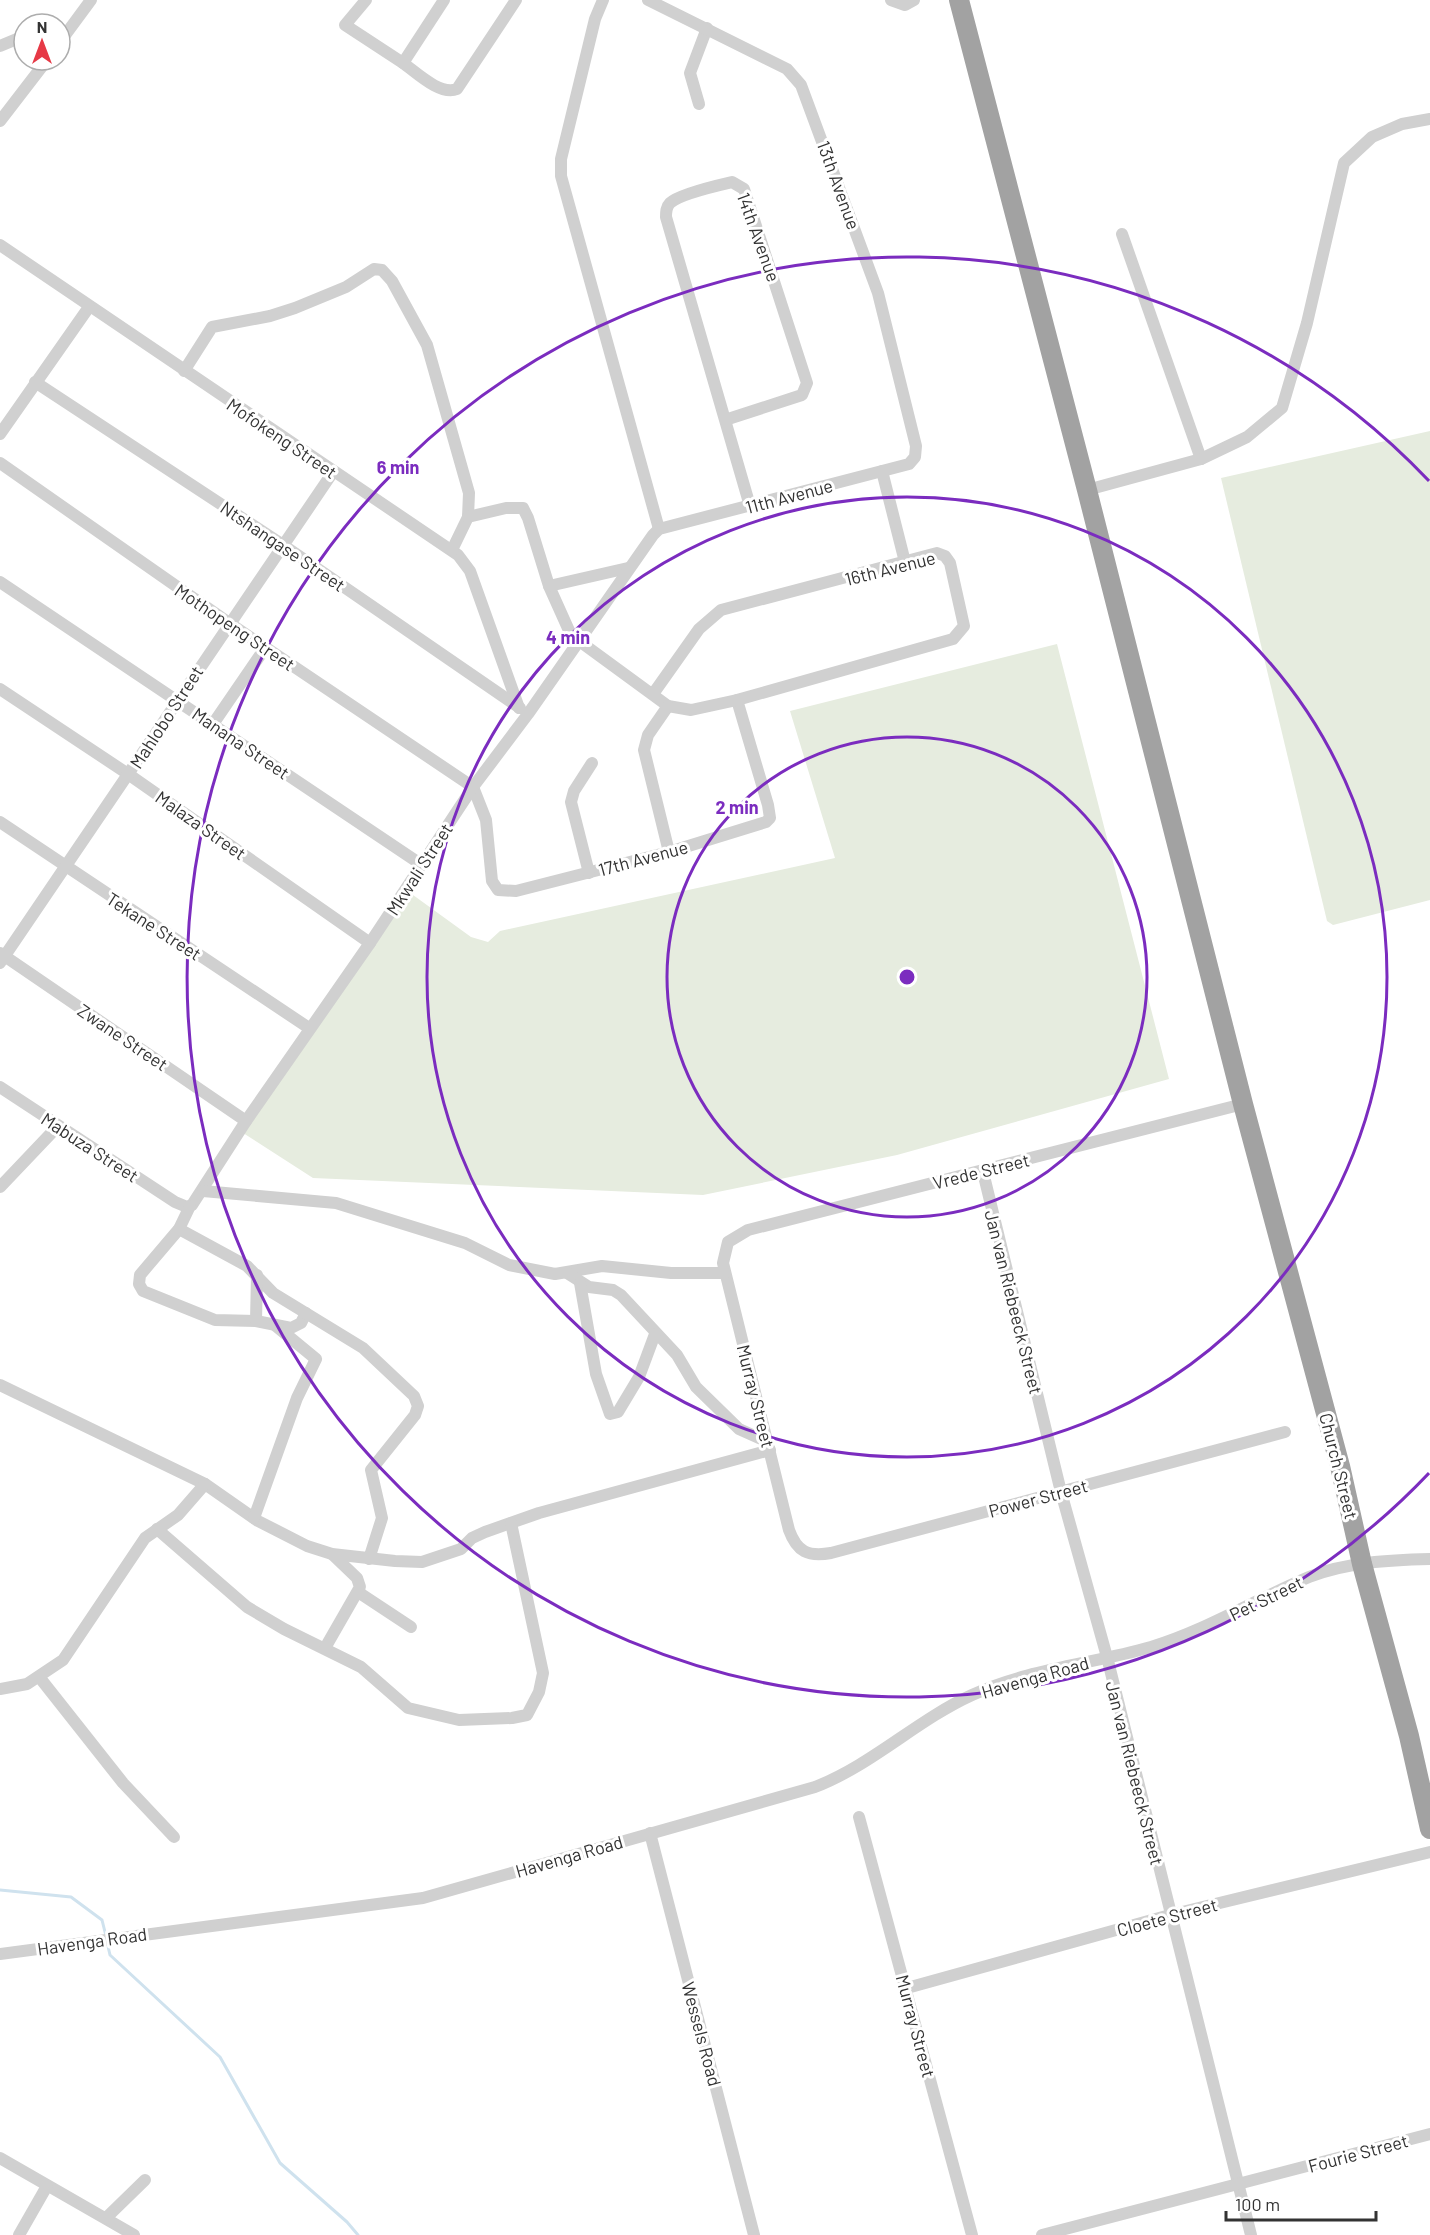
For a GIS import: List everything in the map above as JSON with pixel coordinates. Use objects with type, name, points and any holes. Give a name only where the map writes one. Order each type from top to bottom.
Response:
[{"type":"highway","name":"Church Street","points":[[958,0],[1087,490],[1243,1104],[1340,1466],[1362,1564],[1409,1736],[1430,1828]]},
{"type":"street","points":[[72,20],[91,0]]},
{"type":"street","points":[[365,0],[345,26],[439,88],[449,91],[457,89],[516,0]]},
{"type":"street","points":[[402,63],[444,0]]},
{"type":"street","points":[[603,0],[592,30],[561,159],[561,176],[659,529]]},
{"type":"street","name":"13th Avenue","points":[[648,0],[787,69],[801,85],[878,293],[916,446],[915,457]]},
{"type":"street","points":[[891,0],[905,5],[914,0]]},
{"type":"street","points":[[699,104],[690,74],[707,28]]},
{"type":"street","points":[[0,121],[37,72]]},
{"type":"street","points":[[1087,490],[1201,459],[1247,437],[1282,408],[1307,323],[1344,164],[1372,137],[1402,124],[1430,119]]},
{"type":"street","name":"14th Avenue","points":[[725,420],[802,396],[807,383],[805,370],[744,189],[732,182],[677,199],[668,206],[666,212],[725,420],[750,506]]},
{"type":"street","points":[[1122,234],[1201,459]]},
{"type":"street","name":"Mofokeng Street","points":[[0,245],[333,472],[452,550],[470,571],[524,711]]},
{"type":"street","points":[[184,371],[212,327],[286,310],[337,291],[374,269],[382,270],[393,281],[427,345],[469,493],[468,517],[452,550]]},
{"type":"street","points":[[0,434],[89,307]]},
{"type":"street","name":"Ntshangase Street","points":[[35,382],[283,545],[524,711]]},
{"type":"street","name":"11th Avenue","points":[[659,529],[909,465],[915,457]]},
{"type":"street","name":"Mothopeng Street","points":[[0,463],[265,648],[473,787]]},
{"type":"street","points":[[882,471],[906,562]]},
{"type":"street","name":"Mahlobo Street","points":[[2,958],[333,472]]},
{"type":"street","points":[[468,517],[506,508],[523,508],[549,585],[567,629],[577,641],[668,706],[648,735],[644,750],[669,852]]},
{"type":"street","name":"Mkwali Street","points":[[256,1321],[215,1320],[143,1291],[139,1284],[140,1275],[179,1229],[186,1206],[203,1191],[246,1121],[370,943],[524,711],[659,529]]},
{"type":"street","name":"16th Avenue","points":[[653,694],[699,629],[721,610],[937,553],[948,560],[964,620],[963,630],[959,636],[737,700],[692,710],[668,706]]},
{"type":"street","points":[[549,585],[628,568]]},
{"type":"street","name":"Manana Street","points":[[0,582],[422,865]]},
{"type":"street","points":[[213,724],[265,648]]},
{"type":"street","name":"Malaza Street","points":[[0,689],[128,774],[370,943]]},
{"type":"street","name":"17th Avenue","points":[[473,787],[486,820],[491,874],[496,889],[516,891],[669,852],[763,824],[770,818],[766,797],[737,700]]},
{"type":"street","points":[[589,873],[571,802],[574,791],[592,763]]},
{"type":"street","name":"Tekane Street","points":[[0,822],[309,1028]]},
{"type":"street","name":"Zwane Street","points":[[2,958],[246,1121]]},
{"type":"street","name":"Mabuza Street","points":[[0,1088],[186,1206]]},
{"type":"street","name":"Vrede Street","points":[[725,1248],[735,1236],[748,1230],[1243,1104]]},
{"type":"street","points":[[0,1187],[58,1126]]},
{"type":"street","name":"Jan van Riebeeck Street","points":[[982,1172],[1061,1492],[1107,1657],[1251,2235]]},
{"type":"street","points":[[203,1191],[336,1203],[472,1246],[509,1265],[555,1274],[602,1266],[671,1273],[725,1273]]},
{"type":"street","points":[[179,1229],[247,1266],[273,1293],[372,1354],[417,1401],[417,1411],[410,1423],[372,1466],[382,1518],[369,1559]]},
{"type":"street","name":"Murray Street","points":[[725,1248],[723,1263],[725,1273],[794,1543]]},
{"type":"street","points":[[567,1273],[594,1288],[618,1292],[677,1355],[696,1387],[732,1422],[769,1446]]},
{"type":"street","points":[[257,1275],[256,1321],[276,1326],[297,1326],[306,1313]]},
{"type":"street","points":[[580,1282],[596,1374],[610,1414],[618,1412],[631,1393],[655,1334]]},
{"type":"street","points":[[254,1518],[297,1398],[316,1359],[276,1326]]},
{"type":"street","points":[[0,1385],[205,1484],[254,1518],[292,1540],[332,1554],[369,1559],[422,1562],[461,1549],[472,1538],[511,1523],[769,1446]]},
{"type":"street","name":"Power Street","points":[[794,1543],[801,1551],[809,1554],[831,1553],[1285,1432]]},
{"type":"street","points":[[0,1689],[18,1687],[40,1678],[68,1655],[145,1538],[178,1515],[205,1484]]},
{"type":"street","points":[[157,1529],[247,1606],[284,1629],[361,1667],[397,1701],[421,1713],[474,1720],[527,1715],[539,1692],[543,1673],[511,1523]]},
{"type":"street","points":[[325,1648],[358,1592],[359,1581],[332,1554]]},
{"type":"street","name":"Pet Street","points":[[1107,1657],[1186,1635],[1309,1577],[1362,1564],[1430,1559]]},
{"type":"street","points":[[358,1592],[411,1627]]},
{"type":"street","name":"Havenga Road","points":[[0,1954],[423,1898],[824,1784],[846,1773],[969,1696],[1023,1677],[1107,1657]]},
{"type":"street","points":[[40,1678],[123,1783],[174,1837]]},
{"type":"street","name":"Murray Street","points":[[859,1817],[972,2235]]},
{"type":"street","name":"Wessels Road","points":[[650,1833],[754,2235]]},
{"type":"street","name":"Cloete Street","points":[[907,1988],[1170,1915],[1430,1852]]},
{"type":"street","name":"Fourie Street","points":[[1042,2235],[1430,2134]]},
{"type":"street","points":[[0,2158],[134,2235]]},
{"type":"street","points":[[106,2218],[145,2180]]},
{"type":"street","points":[[19,2235],[47,2186]]},
{"type":"shaded area","points":[[1430,431],[1430,900],[1333,925],[1327,921],[1221,478]]},
{"type":"shaded area","points":[[1057,644],[1169,1079],[897,1155],[703,1195],[313,1178],[240,1131],[402,887],[471,937],[488,942],[500,931],[835,858],[790,711]]},
{"type":"waterway","points":[[0,1890],[71,1897],[102,1920],[106,1936]]},
{"type":"waterway","points":[[107,1942],[110,1955],[220,2057],[280,2163],[347,2222],[358,2235]]}]
